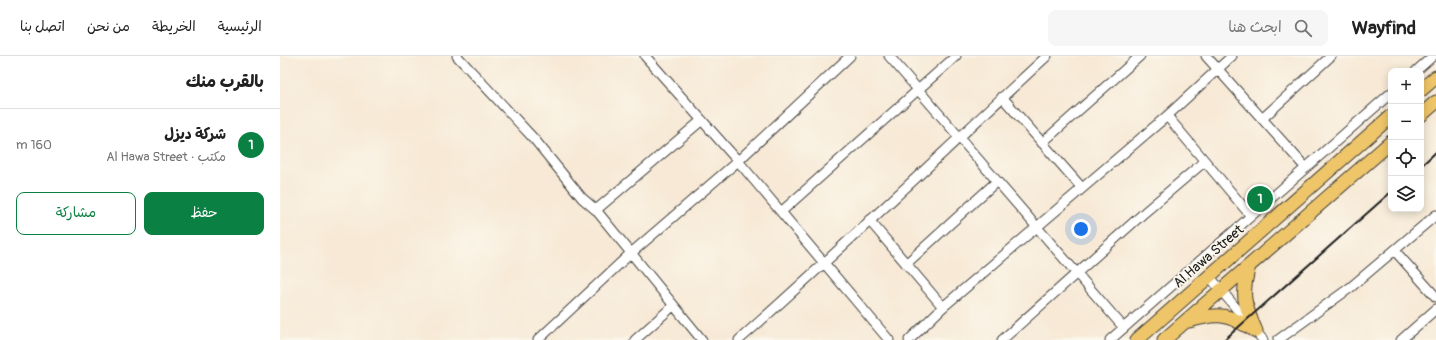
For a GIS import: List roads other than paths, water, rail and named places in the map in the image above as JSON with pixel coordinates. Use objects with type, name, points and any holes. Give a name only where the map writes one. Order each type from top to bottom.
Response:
[{"type":"highway","points":[[1424,87],[1436,77]]},
{"type":"highway","points":[[1424,112],[1436,102]]},
{"type":"highway","name":"Al Hawa Street","points":[[1137,340],[1388,119]]},
{"type":"highway","points":[[1164,340],[1388,145]]},
{"type":"highway","points":[[1249,266],[1244,283],[1244,296],[1260,336]]},
{"type":"highway","points":[[1187,321],[1208,316],[1224,315],[1260,336]]},
{"type":"street","points":[[457,56],[535,140],[582,198],[596,210],[630,254],[702,340]]},
{"type":"street","points":[[645,56],[738,161],[889,340]]},
{"type":"street","points":[[538,340],[630,254],[738,161],[850,56]]},
{"type":"street","points":[[889,56],[917,91],[1124,328]]},
{"type":"street","points":[[781,212],[956,56]]},
{"type":"street","points":[[739,340],[824,264],[957,137],[1047,56]]},
{"type":"street","points":[[1042,143],[1140,56]]},
{"type":"street","points":[[1206,56],[1263,118],[1306,168]]},
{"type":"street","points":[[909,340],[943,307],[1167,116],[1217,68],[1232,56]]},
{"type":"street","points":[[1263,118],[1331,56]]},
{"type":"street","points":[[1419,68],[1433,56]]},
{"type":"street","points":[[1110,340],[1388,96]]},
{"type":"street","points":[[1002,97],[1082,188]]},
{"type":"street","points":[[1167,116],[1251,216]]},
{"type":"street","points":[[596,210],[702,120]]},
{"type":"street","points":[[1002,340],[1076,273],[1205,161]]},
{"type":"street","points":[[906,264],[996,182]]},
{"type":"street","points":[[1278,340],[1319,311],[1436,215]]},
{"type":"street","points":[[869,220],[943,307]]},
{"type":"street","points":[[1395,250],[1436,297]]},
{"type":"street","points":[[1209,276],[1220,291],[1260,336]]},
{"type":"street","points":[[635,340],[673,306]]},
{"type":"street","points":[[1401,340],[1436,309]]},
{"type":"railway","points":[[1424,163],[1436,152]]},
{"type":"railway","points":[[1224,340],[1388,195]]},
{"type":"place","name":"شركة ديزل","points":[[1260,199]]}]
